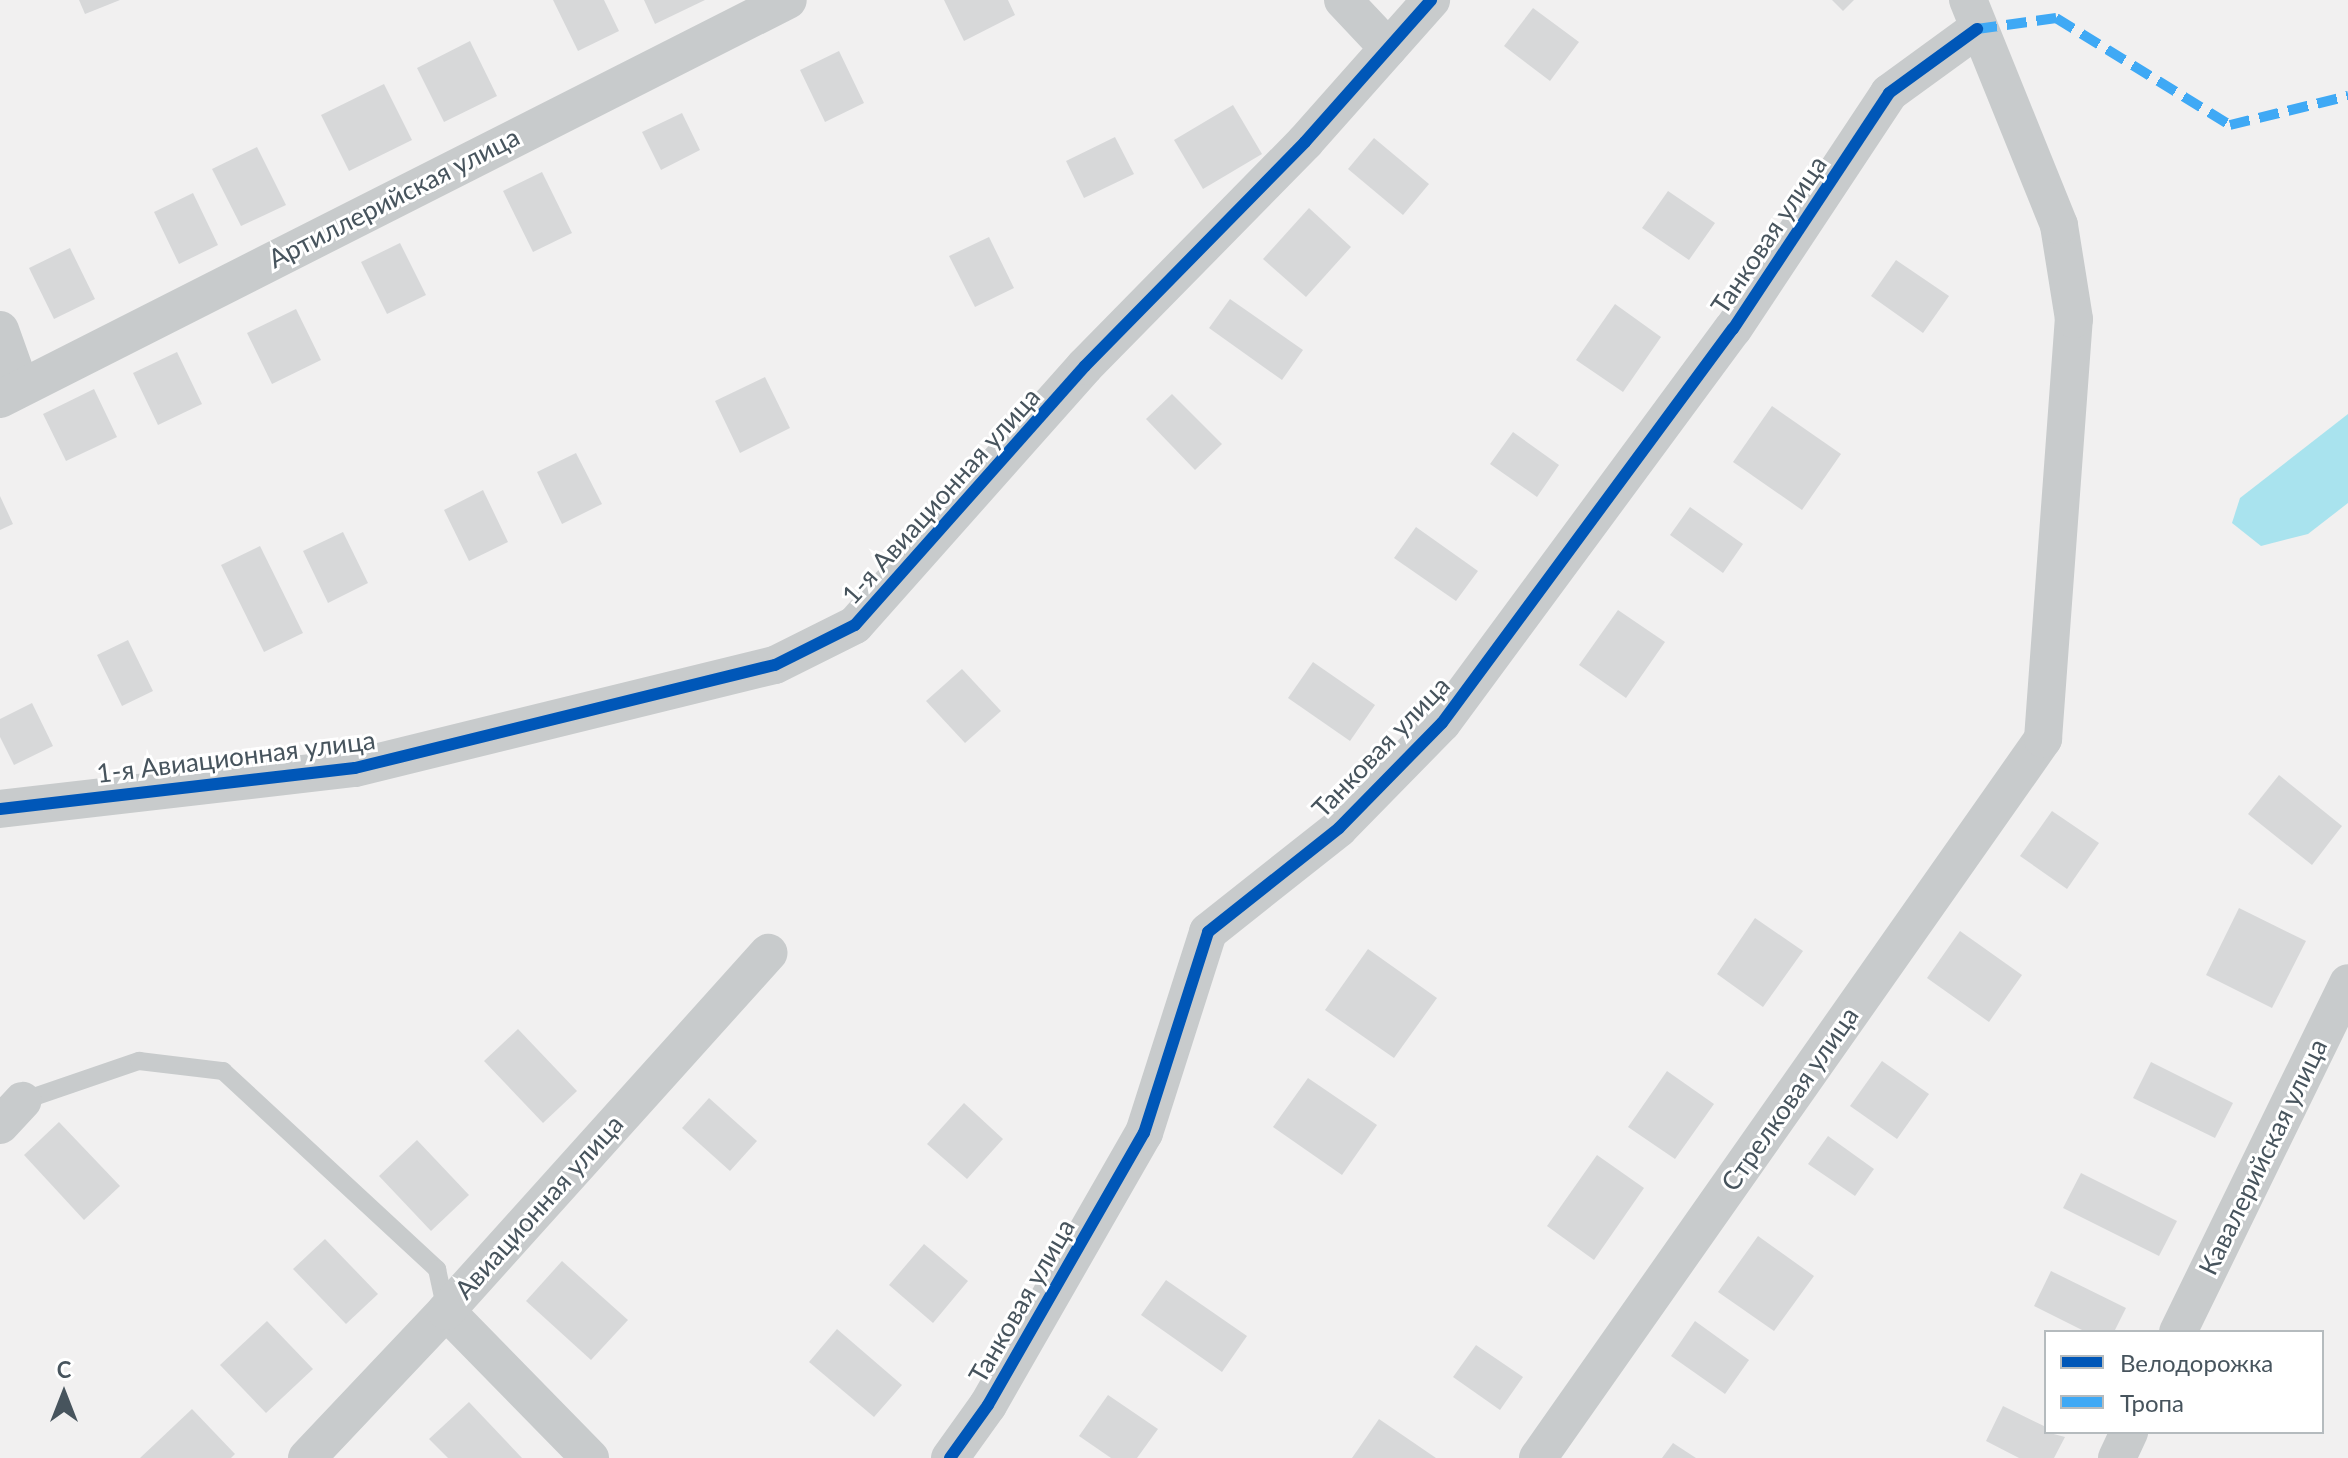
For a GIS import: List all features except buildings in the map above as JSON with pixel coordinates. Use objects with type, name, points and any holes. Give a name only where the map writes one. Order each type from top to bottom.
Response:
[{"type":"street","name":"Артиллерийская улица","points":[[10,392],[788,0]]},
{"type":"street","points":[[1343,0],[1388,48]]},
{"type":"street","name":"1-я Авиационная улица","points":[[0,809],[355,768],[775,665],[855,625],[1085,366],[1305,142],[1431,0]]},
{"type":"street","name":"Стрелковая улица","points":[[1538,1458],[2043,739],[2074,319],[2059,225],[1972,15]]},
{"type":"street","name":"Танковая улица","points":[[950,1458],[988,1405],[1144,1133],[1208,932],[1339,828],[1442,723],[1733,329],[1889,93],[1972,15]]},
{"type":"street","points":[[0,330],[10,392]]},
{"type":"street","name":"Авиационная улица","points":[[307,1458],[446,1311],[768,953]]},
{"type":"street","name":"Кавалерийская улица","points":[[2179,1330],[2348,983]]},
{"type":"street","points":[[446,1311],[590,1458]]},
{"type":"street","points":[[2117,1458],[2128,1434]]},
{"type":"lane","points":[[11,1113],[139,1061],[223,1071],[437,1269],[446,1311]]},
{"type":"water","points":[[2348,414],[2348,503],[2308,534],[2261,546],[2232,523],[2240,498]]},
{"type":"marked path","points":[[1977,29],[2056,18],[2230,125],[2348,96]]},
{"type":"cycle path","points":[[0,809],[355,768],[775,665],[855,625],[1085,366],[1305,142],[1431,0]]},
{"type":"cycle path","points":[[950,1458],[988,1405],[1144,1133],[1208,932],[1339,828],[1442,723],[1733,329],[1889,93],[1977,29]]}]
